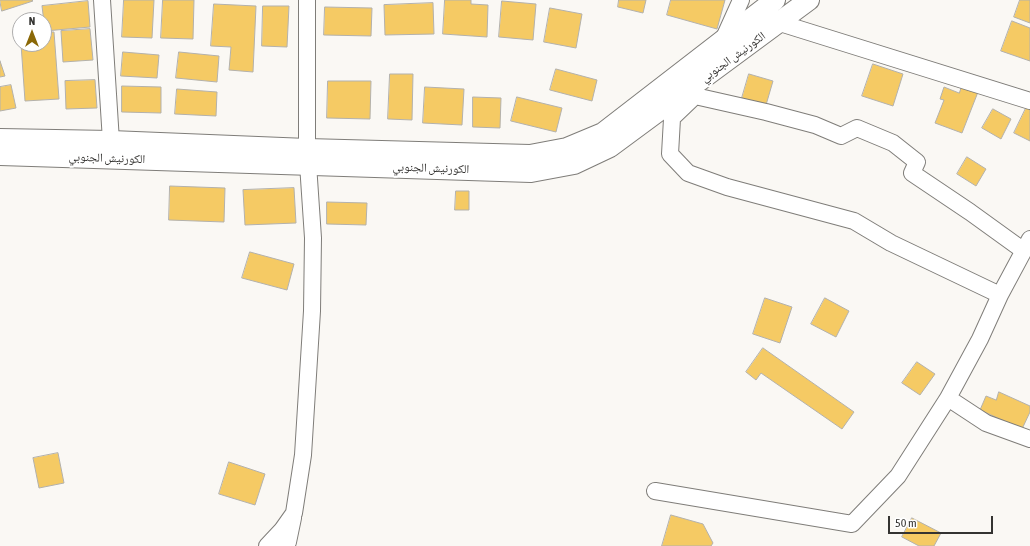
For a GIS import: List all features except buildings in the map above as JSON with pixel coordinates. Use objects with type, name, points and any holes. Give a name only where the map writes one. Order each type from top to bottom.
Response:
[{"type":"main road","name":"الكورنيش الجنوبي","points":[[0,155],[530,155],[567,148],[602,133],[775,0]]},
{"type":"main road","name":"الكورنيش الجنوبي","points":[[0,139],[111,141],[531,172],[574,164],[610,147],[672,110],[809,0]]},
{"type":"street","points":[[102,0],[111,141]]},
{"type":"street","points":[[288,545],[303,455],[312,311],[313,238],[308,156],[307,0]]},
{"type":"street","points":[[723,40],[741,0]]},
{"type":"street","points":[[780,23],[1030,101]]},
{"type":"street","points":[[654,491],[852,524],[898,476],[948,398],[980,339],[1000,295],[1027,245],[970,212],[912,173],[917,162],[893,143],[857,128],[841,136],[815,125],[695,96],[672,110],[670,154],[688,173],[727,187],[854,221],[891,243],[1000,295]]},
{"type":"street","points":[[948,398],[986,423],[1030,439]]},
{"type":"street","points":[[267,546],[282,530],[294,513]]}]
